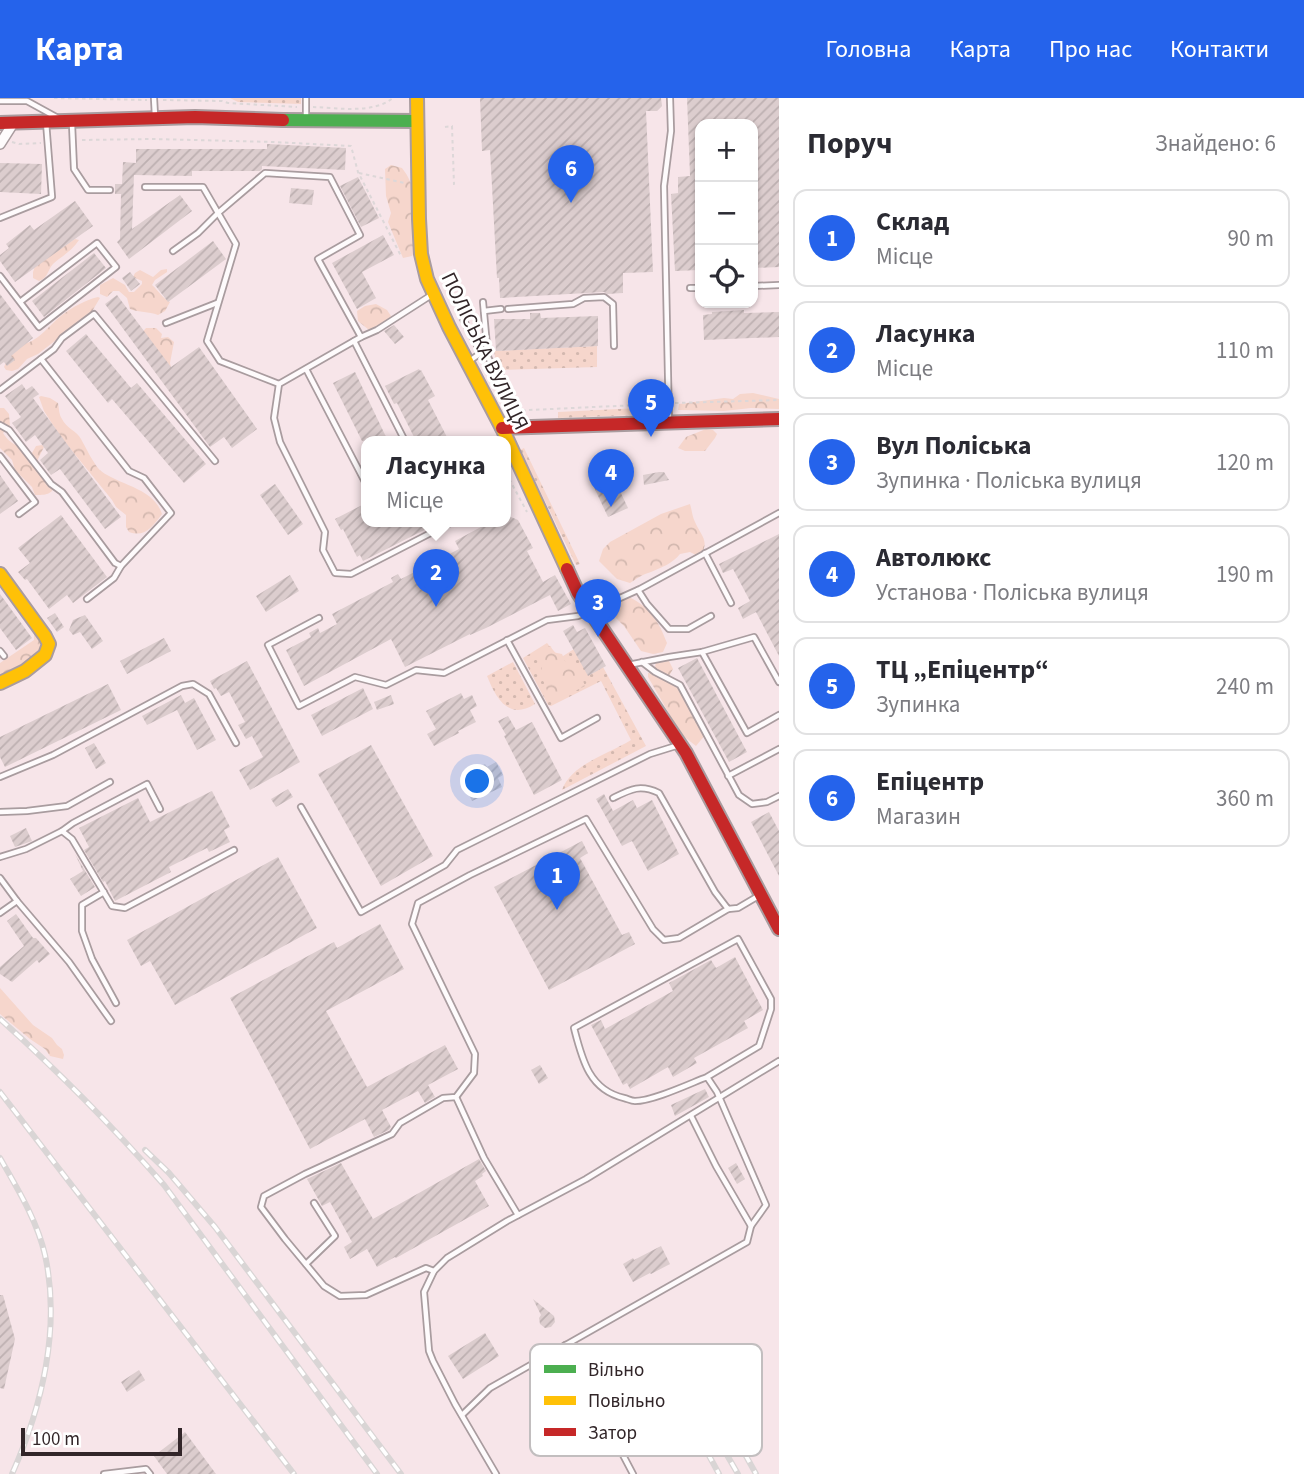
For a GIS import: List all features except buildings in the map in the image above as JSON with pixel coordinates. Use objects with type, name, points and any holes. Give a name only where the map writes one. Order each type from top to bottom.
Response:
[{"type":"street","name":"ПОЛІСЬКА ВУЛИЦЯ","points":[[417,98],[417,183],[421,254],[427,279],[506,436]]},
{"type":"street","points":[[0,123],[155,117],[417,121]]},
{"type":"street","points":[[1,141],[14,122]]},
{"type":"street","points":[[502,428],[779,419]]},
{"type":"street","name":"ПОЛІСЬКА ВУЛИЦЯ","points":[[511,447],[579,593],[680,745],[779,929]]},
{"type":"street","points":[[0,574],[4,589],[49,644],[45,655],[25,671],[0,683]]},
{"type":"lane","points":[[306,98],[306,121]]},
{"type":"lane","points":[[669,423],[664,186],[671,131],[670,98]]},
{"type":"lane","points":[[154,99],[155,117]]},
{"type":"lane","points":[[0,101],[27,101],[67,120],[72,140],[74,169],[88,190],[110,190]]},
{"type":"lane","points":[[0,218],[52,197],[46,122]]},
{"type":"lane","points":[[173,251],[198,233],[265,173],[330,177],[360,235],[318,259],[361,337]]},
{"type":"lane","points":[[145,187],[204,187],[236,244],[207,341],[220,361],[279,384]]},
{"type":"lane","points":[[0,276],[39,327],[116,267],[97,243],[20,302]]},
{"type":"lane","points":[[758,286],[779,285]]},
{"type":"lane","points":[[690,288],[695,288]]},
{"type":"lane","points":[[279,384],[377,330],[434,293]]},
{"type":"lane","points":[[508,309],[573,304],[584,298],[604,298],[613,304],[614,346]]},
{"type":"lane","points":[[467,362],[483,352],[488,341],[483,302]]},
{"type":"lane","points":[[166,323],[218,303]]},
{"type":"lane","points":[[484,311],[501,309]]},
{"type":"lane","points":[[0,390],[94,314],[215,461]]},
{"type":"lane","points":[[463,319],[497,374],[505,381]]},
{"type":"lane","points":[[354,341],[402,436]]},
{"type":"lane","points":[[41,359],[129,471],[144,478],[171,513],[121,566],[114,578],[87,599]]},
{"type":"lane","points":[[306,369],[361,474]]},
{"type":"lane","points":[[279,384],[274,418],[280,442],[324,532],[323,550],[335,573],[351,574],[442,527]]},
{"type":"lane","points":[[0,425],[9,430],[51,484],[62,492],[115,563],[121,566]]},
{"type":"lane","points":[[0,456],[35,502],[19,514]]},
{"type":"lane","points":[[319,618],[268,645],[299,706],[355,677],[386,685],[416,670],[444,673],[547,620],[578,616],[638,590],[779,513]]},
{"type":"lane","points":[[705,553],[732,603]]},
{"type":"lane","points":[[638,590],[669,629],[688,629],[711,616]]},
{"type":"lane","points":[[627,665],[702,652],[754,637],[779,681]]},
{"type":"lane","points":[[507,640],[561,738],[597,718]]},
{"type":"lane","points":[[702,652],[747,733],[779,715]]},
{"type":"lane","points":[[642,662],[680,685],[739,794],[752,804],[778,798]]},
{"type":"lane","points":[[0,777],[53,755],[182,686],[193,684],[209,694],[236,743]]},
{"type":"lane","points":[[301,807],[361,912],[445,865],[457,850],[650,754],[680,745]]},
{"type":"lane","points":[[728,776],[779,749]]},
{"type":"lane","points":[[0,812],[67,806],[110,782]]},
{"type":"lane","points":[[0,857],[26,849],[147,784],[160,809]]},
{"type":"lane","points":[[613,798],[631,789],[648,788],[659,793],[727,909]]},
{"type":"lane","points":[[434,1271],[426,1268],[366,1295],[340,1296],[324,1286],[261,1207],[264,1196],[391,1134],[400,1123],[443,1098],[456,1097],[474,1073],[475,1054],[412,924],[418,903],[470,874],[586,819],[653,929],[664,940],[679,938],[727,909],[738,908],[761,895]]},
{"type":"lane","points":[[62,831],[72,839],[112,906],[125,908],[234,849]]},
{"type":"lane","points":[[0,878],[69,962],[111,1021]]},
{"type":"lane","points":[[104,892],[82,905],[82,931],[92,959],[116,1003]]},
{"type":"lane","points":[[0,913],[17,901]]},
{"type":"lane","points":[[738,939],[771,999],[771,1009],[759,1046],[707,1077],[654,1097],[635,1101],[614,1096],[594,1082],[582,1058],[574,1028],[738,939]]},
{"type":"lane","points":[[496,1474],[429,1350],[424,1293],[434,1271],[447,1258],[518,1215],[586,1179],[779,1061]]},
{"type":"lane","points":[[567,1344],[747,1242],[751,1226],[766,1205],[707,1077]]},
{"type":"lane","points":[[456,1097],[484,1158],[518,1215]]},
{"type":"lane","points":[[691,1116],[751,1226]]},
{"type":"lane","points":[[306,1264],[334,1236],[314,1203]]},
{"type":"lane","points":[[462,1415],[490,1388],[530,1365]]},
{"type":"lane","points":[[624,1456],[633,1474]]},
{"type":"lane","points":[[104,1474],[146,1469],[150,1474]]},
{"type":"path","points":[[54,98],[222,101],[372,108],[393,98]]},
{"type":"path","points":[[444,127],[452,126],[453,184]]},
{"type":"path","points":[[72,140],[153,139],[351,146],[358,172],[401,256]]},
{"type":"path","points":[[1,141],[19,144],[48,143]]},
{"type":"path","points":[[358,172],[405,183]]},
{"type":"path","points":[[504,408],[509,412],[779,400]]},
{"type":"green space","points":[[230,98],[301,98],[301,104],[238,102]]},
{"type":"green space","points":[[391,165],[402,168],[413,191],[412,208],[417,240],[412,256],[403,258],[388,222],[391,213],[386,196],[385,169]]},
{"type":"green space","points":[[75,239],[79,240],[53,264],[44,278],[39,281],[33,278],[35,266]]},
{"type":"green space","points":[[167,269],[152,285],[170,302],[165,311],[158,315],[130,309],[127,298],[119,291],[113,291],[107,297],[100,294],[100,285],[113,278],[125,285],[129,292],[134,292],[142,284],[142,281],[133,277],[135,273],[140,270],[153,277],[161,270]]},
{"type":"green space","points":[[100,298],[91,313],[38,354],[27,359],[18,369],[6,370],[4,367],[9,356],[20,344],[32,341],[62,315]]},
{"type":"green space","points":[[376,304],[387,310],[391,316],[382,326],[369,330],[358,321],[357,311]]},
{"type":"green space","points":[[146,328],[156,328],[162,334],[161,338],[168,337],[174,342],[170,363],[173,376],[141,334]]},
{"type":"green space","points":[[597,346],[597,367],[501,370],[494,351]]},
{"type":"green space","points":[[753,393],[779,399],[779,409],[678,410],[679,404],[733,399],[740,394]]},
{"type":"green space","points":[[39,397],[58,403],[60,416],[79,436],[101,471],[144,493],[158,505],[162,514],[148,530],[140,533],[129,532],[126,515],[116,507],[60,436],[44,411]]},
{"type":"green space","points":[[660,407],[661,414],[558,418],[558,412]]},
{"type":"green space","points":[[0,408],[4,408],[9,414],[10,426],[3,433],[9,441],[29,454],[36,446],[44,447],[37,468],[55,484],[50,492],[35,495],[32,487],[15,470],[12,460],[0,448]]},
{"type":"green space","points":[[706,429],[717,434],[705,451],[685,451],[678,448],[686,437]]},
{"type":"green space","points":[[524,448],[580,564],[576,565],[520,450]]},
{"type":"green space","points":[[690,504],[705,545],[701,554],[680,554],[667,565],[630,583],[617,579],[599,561],[603,549],[610,542],[661,514]]},
{"type":"green space","points":[[629,597],[643,605],[657,622],[667,643],[663,652],[653,654],[641,651],[615,617],[615,608]]},
{"type":"green space","points":[[34,629],[50,634],[35,659],[0,677],[0,663],[34,640]]},
{"type":"green space","points":[[547,643],[560,658],[574,649],[603,667],[646,746],[562,790],[573,773],[582,766],[631,740],[601,681],[551,706],[548,705],[523,658]]},
{"type":"green space","points":[[551,646],[552,652],[562,654],[565,661],[580,673],[585,686],[557,700],[548,695],[542,676],[543,661],[537,654]]},
{"type":"green space","points":[[659,659],[669,661],[673,669],[669,676],[686,688],[689,707],[705,731],[696,746],[673,728],[670,715],[648,677],[648,673],[661,673],[655,668]]},
{"type":"green space","points":[[513,662],[535,704],[526,709],[517,710],[504,705],[487,676]]},
{"type":"green space","points":[[0,988],[33,1025],[62,1049],[63,1059],[50,1056],[45,1049],[0,1014]]},
{"type":"railway","points":[[0,1019],[85,1100],[164,1185],[377,1474]]},
{"type":"railway","points":[[0,1092],[294,1474]]},
{"type":"railway","points":[[145,1150],[169,1173],[215,1227],[401,1474]]},
{"type":"railway","points":[[0,1158],[37,1229],[45,1255],[51,1311],[50,1339],[40,1395],[12,1474]]},
{"type":"railway","points":[[709,1456],[719,1474]]},
{"type":"railway","points":[[728,1456],[738,1474]]},
{"type":"railway","points":[[746,1456],[756,1474]]},
{"type":"traffic: fast","points":[[283,120],[417,121]]},
{"type":"traffic: slow","points":[[417,98],[419,219],[421,254],[427,279],[506,436]]},
{"type":"traffic: slow","points":[[511,448],[567,569]]},
{"type":"traffic: slow","points":[[0,574],[49,644],[45,655],[25,671],[0,683]]},
{"type":"traffic: jam","points":[[0,123],[195,117],[283,120]]},
{"type":"traffic: jam","points":[[502,428],[779,419]]},
{"type":"traffic: jam","points":[[567,569],[578,593],[686,753],[779,929]]},
{"type":"place","name":"Епіцентр","points":[[571,203]]},
{"type":"place","name":"ТЦ „Епіцентр“","points":[[651,437]]},
{"type":"place","name":"Автолюкс","points":[[611,507]]},
{"type":"place","name":"Ласунка","points":[[436,607]]},
{"type":"place","name":"Вул Поліська","points":[[598,637]]},
{"type":"place","name":"Склад","points":[[557,910]]}]
